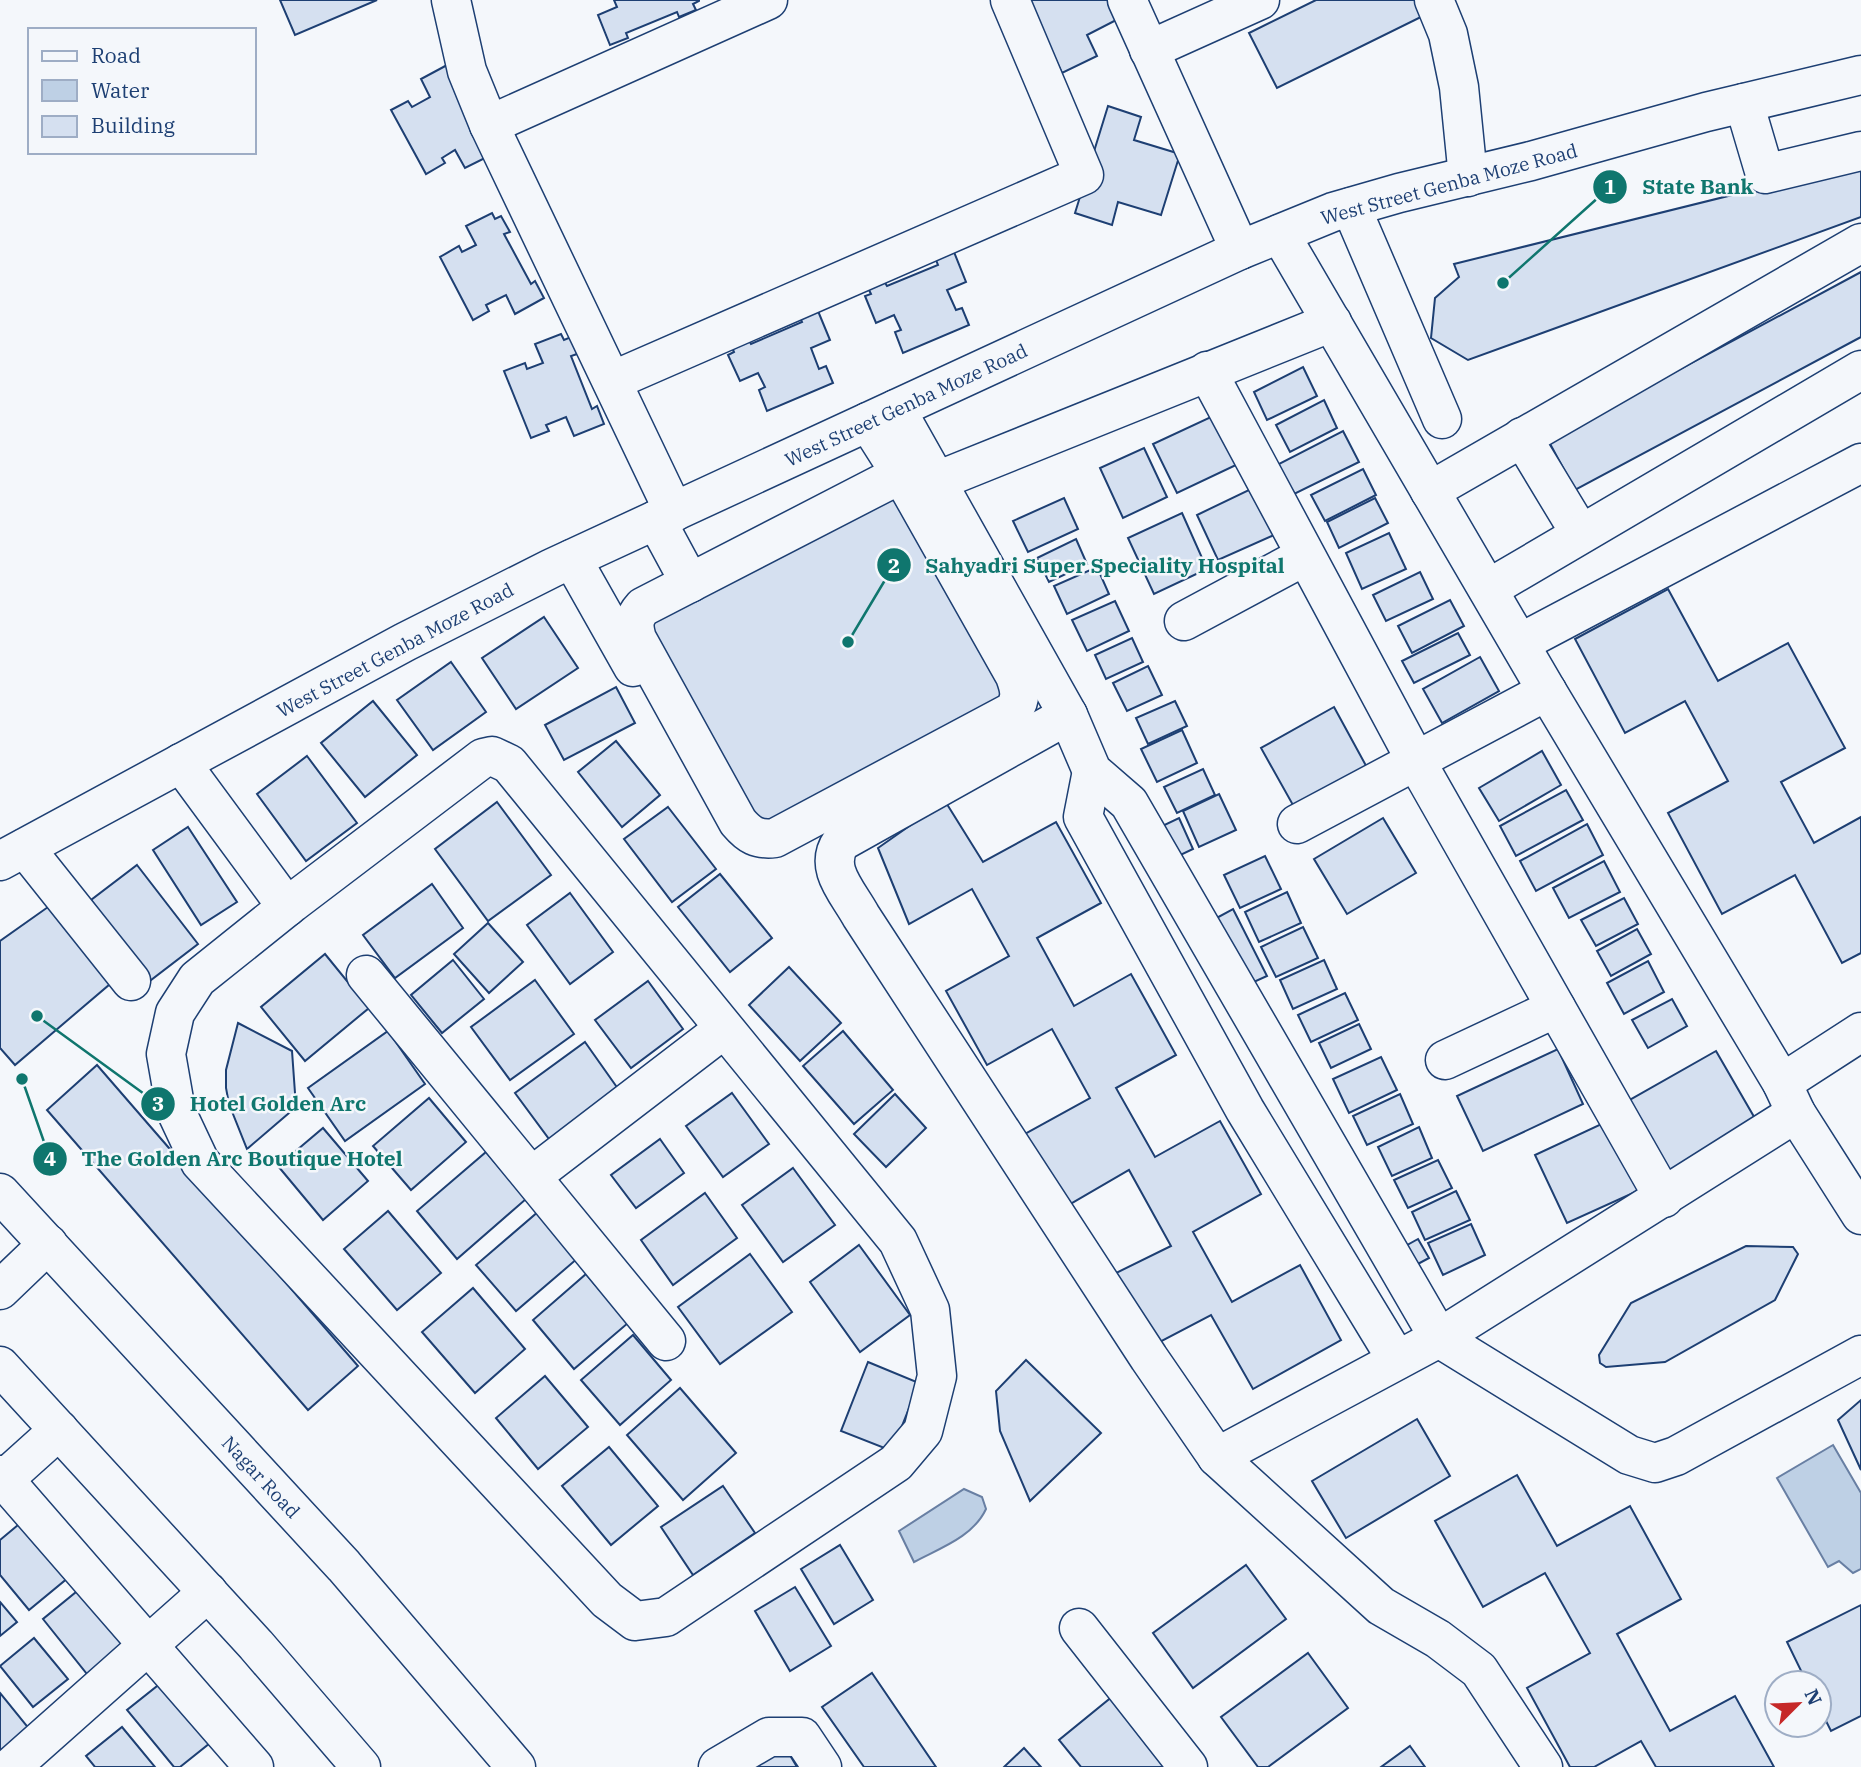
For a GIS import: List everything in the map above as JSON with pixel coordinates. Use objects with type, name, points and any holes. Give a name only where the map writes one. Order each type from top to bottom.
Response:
[{"type":"main road","points":[[452,0],[467,71],[489,125],[612,381],[685,572]]},
{"type":"main road","points":[[489,125],[727,9],[768,0]]},
{"type":"main road","points":[[612,381],[1084,175],[1010,0]]},
{"type":"main road","points":[[1127,0],[1240,250]]},
{"type":"main road","points":[[1149,50],[1259,0]]},
{"type":"main road","points":[[1434,0],[1448,34],[1459,86],[1468,177]]},
{"type":"main road","name":"West Street Genba Moze Road","points":[[12,854],[417,636],[572,559],[1240,250],[1351,207],[1744,103],[1861,75]]},
{"type":"main road","points":[[1744,103],[1766,174],[1861,150]]},
{"type":"main road","points":[[1351,207],[1442,419]]},
{"type":"main road","points":[[1280,234],[1547,691],[1861,1215]]},
{"type":"main road","points":[[1430,491],[1861,243]]},
{"type":"main road","points":[[882,416],[910,471],[1015,676],[1020,689],[1020,700],[1013,711],[775,838],[761,839],[747,833],[738,822],[638,639],[634,626],[635,615],[643,607],[685,572],[910,471],[1207,371],[1332,322]]},
{"type":"main road","points":[[1488,589],[1861,370]]},
{"type":"main road","points":[[1207,371],[1416,761],[1664,1198]]},
{"type":"main road","points":[[882,416],[910,471],[1068,715],[1091,771],[1129,803],[1439,1338],[1629,1455],[1655,1462],[1676,1456],[1861,1355]]},
{"type":"main road","points":[[1522,437],[1580,533]]},
{"type":"main road","points":[[1520,643],[1861,463]]},
{"type":"main road","points":[[1184,621],[1305,556]]},
{"type":"main road","points":[[572,559],[731,843]]},
{"type":"main road","points":[[1297,824],[1547,691]]},
{"type":"main road","points":[[1068,715],[841,842],[835,850],[833,866],[907,986],[1149,1358],[1217,1457],[1381,1606],[1438,1639],[1479,1670],[1543,1767]]},
{"type":"main road","points":[[492,756],[509,764],[724,1029],[898,1241],[930,1310],[937,1376],[923,1431],[896,1463],[666,1617],[635,1621],[607,1600],[200,1162],[176,1111],[166,1054],[175,1013],[197,979],[483,758],[492,756]]},
{"type":"main road","points":[[181,763],[287,907]]},
{"type":"main road","points":[[1091,771],[1083,817],[1245,1111],[1397,1360]]},
{"type":"main road","points":[[12,854],[131,981]]},
{"type":"main road","points":[[366,975],[666,1341]]},
{"type":"main road","points":[[1444,1060],[1556,1008]]},
{"type":"main road","points":[[532,1176],[724,1029]]},
{"type":"main road","points":[[1217,1457],[1439,1338],[1664,1198],[1789,1098],[1861,1032]]},
{"type":"main road","name":"Nagar Road","points":[[0,1193],[344,1566],[516,1767]]},
{"type":"main road","points":[[0,1290],[48,1244]]},
{"type":"main road","points":[[0,1366],[256,1645],[356,1765]]},
{"type":"main road","points":[[59,1430],[1,1480],[254,1767]]},
{"type":"main road","points":[[11,1767],[208,1592]]},
{"type":"main road","points":[[1079,1628],[1188,1767]]},
{"type":"main road","points":[[718,1767],[769,1737],[802,1737],[822,1767]]},
{"type":"water","points":[[1833,1445],[1861,1493],[1861,1569],[1853,1573],[1839,1561],[1828,1567],[1777,1478]]},
{"type":"water","points":[[964,1489],[982,1497],[986,1509],[980,1519],[955,1541],[914,1562],[899,1531]]},
{"type":"building","points":[[280,0],[377,0],[295,35]]},
{"type":"building","points":[[614,0],[699,1],[693,4],[696,10],[679,17],[677,12],[626,33],[628,38],[610,45],[598,15],[617,7]]},
{"type":"building","points":[[1027,0],[1119,0],[1126,15],[1087,35],[1097,56],[1062,73]]},
{"type":"building","points":[[1316,0],[1420,0],[1427,14],[1277,88],[1249,33]]},
{"type":"building","points":[[449,64],[491,155],[465,168],[455,150],[442,158],[445,163],[426,174],[391,110],[408,101],[412,107],[430,97],[421,79]]},
{"type":"building","points":[[1108,106],[1141,117],[1134,140],[1180,154],[1161,215],[1118,202],[1112,225],[1075,213]]},
{"type":"building","points":[[1861,163],[1861,217],[1468,360],[1431,338],[1435,298],[1459,277],[1454,264]]},
{"type":"building","points":[[492,213],[495,219],[501,216],[510,232],[504,234],[531,284],[535,281],[544,298],[515,314],[506,295],[486,305],[489,311],[473,320],[440,257],[459,246],[462,252],[476,245],[466,226]]},
{"type":"building","points":[[954,252],[966,282],[947,290],[956,310],[962,308],[969,325],[903,353],[895,332],[901,330],[894,315],[876,323],[865,296],[871,294],[868,288],[884,281],[887,286],[938,265],[936,260]]},
{"type":"building","points":[[1861,272],[1861,337],[1575,490],[1548,440]]},
{"type":"building","points":[[818,311],[830,340],[811,348],[819,369],[826,366],[833,383],[767,411],[759,390],[765,387],[758,373],[740,381],[728,355],[734,352],[731,345],[748,338],[751,344],[802,322],[800,318]]},
{"type":"building","points":[[561,334],[564,340],[571,337],[577,354],[571,356],[592,409],[597,406],[604,424],[574,436],[566,417],[546,425],[549,431],[531,438],[504,371],[525,363],[527,369],[543,363],[535,344]]},
{"type":"building","points":[[1303,367],[1317,396],[1267,420],[1254,392]]},
{"type":"building","points":[[1324,400],[1337,428],[1290,452],[1276,425]]},
{"type":"building","points":[[1213,416],[1236,465],[1177,493],[1153,444]]},
{"type":"building","points":[[1343,431],[1359,462],[1286,498],[1271,468]]},
{"type":"building","points":[[1144,448],[1167,497],[1123,518],[1100,468]]},
{"type":"building","points":[[1363,469],[1376,495],[1325,521],[1311,495]]},
{"type":"building","points":[[901,485],[1012,694],[756,830],[645,622]]},
{"type":"building","points":[[1253,488],[1274,535],[1218,560],[1197,515]]},
{"type":"building","points":[[1064,498],[1078,529],[1028,552],[1013,521]]},
{"type":"building","points":[[1375,498],[1388,523],[1339,548],[1327,522]]},
{"type":"building","points":[[1182,513],[1207,569],[1154,594],[1128,538]]},
{"type":"building","points":[[1389,533],[1406,569],[1362,589],[1346,553]]},
{"type":"building","points":[[1076,539],[1087,564],[1049,582],[1037,558]]},
{"type":"building","points":[[1097,567],[1109,594],[1067,614],[1054,586]]},
{"type":"building","points":[[1420,572],[1433,599],[1386,621],[1373,595]]},
{"type":"building","points":[[1668,589],[1718,681],[1788,643],[1845,748],[1781,782],[1814,843],[1861,817],[1861,953],[1842,963],[1795,875],[1722,914],[1668,813],[1728,781],[1685,701],[1625,733],[1575,639]]},
{"type":"building","points":[[1450,600],[1464,626],[1412,653],[1398,626]]},
{"type":"building","points":[[1115,601],[1129,631],[1087,651],[1072,620]]},
{"type":"building","points":[[544,617],[578,668],[516,709],[482,658]]},
{"type":"building","points":[[1458,633],[1470,655],[1414,683],[1402,661]]},
{"type":"building","points":[[1132,638],[1143,662],[1106,679],[1095,655]]},
{"type":"building","points":[[1480,657],[1499,691],[1442,723],[1423,689]]},
{"type":"building","points":[[451,662],[486,712],[433,750],[397,700]]},
{"type":"building","points":[[1148,666],[1162,695],[1127,711],[1113,683]]},
{"type":"building","points":[[616,687],[635,723],[564,760],[545,725]]},
{"type":"building","points":[[373,701],[417,755],[365,797],[321,743]]},
{"type":"building","points":[[1175,701],[1187,726],[1148,744],[1136,718]]},
{"type":"building","points":[[1334,707],[1370,773],[1298,814],[1261,748]]},
{"type":"building","points":[[1182,730],[1197,763],[1157,782],[1141,749]]},
{"type":"building","points":[[616,741],[660,795],[622,827],[578,772]]},
{"type":"building","points":[[1542,751],[1561,785],[1499,821],[1479,788]]},
{"type":"building","points":[[307,756],[357,823],[306,861],[257,794]]},
{"type":"building","points":[[1203,769],[1215,795],[1177,813],[1164,787]]},
{"type":"building","points":[[1566,790],[1583,820],[1516,856],[1500,826]]},
{"type":"building","points":[[1219,794],[1236,830],[1199,847],[1183,811]]},
{"type":"building","points":[[945,801],[983,862],[1056,822],[1101,903],[1037,938],[1074,1006],[1131,974],[1176,1055],[1116,1088],[1155,1157],[1220,1121],[1261,1194],[1193,1232],[1232,1302],[1300,1265],[1341,1340],[1253,1389],[1211,1315],[1156,1344],[1112,1275],[1171,1246],[1129,1170],[1065,1207],[1025,1134],[1090,1098],[1052,1029],[987,1065],[946,991],[1009,956],[972,889],[909,924],[878,848]]},
{"type":"building","points":[[497,802],[551,875],[488,921],[435,849]]},
{"type":"building","points":[[668,807],[716,869],[672,902],[624,839]]},
{"type":"building","points":[[1179,818],[1193,849],[1170,860],[1156,829]]},
{"type":"building","points":[[1383,818],[1416,873],[1347,914],[1314,859]]},
{"type":"building","points":[[1587,824],[1603,855],[1536,891],[1520,861]]},
{"type":"building","points":[[188,827],[237,902],[201,925],[153,850]]},
{"type":"building","points":[[1265,856],[1281,889],[1240,908],[1224,875]]},
{"type":"building","points":[[1604,861],[1620,892],[1569,918],[1553,888]]},
{"type":"building","points":[[137,865],[198,944],[151,980],[91,900]]},
{"type":"building","points":[[720,874],[772,938],[730,972],[678,907]]},
{"type":"building","points":[[432,884],[463,928],[395,978],[363,935]]},
{"type":"building","points":[[1287,892],[1301,923],[1259,942],[1245,912]]},
{"type":"building","points":[[570,893],[613,952],[570,984],[527,925]]},
{"type":"building","points":[[1624,898],[1638,924],[1596,946],[1581,920]]},
{"type":"building","points":[[48,907],[110,984],[15,1065],[0,1048],[0,941]]},
{"type":"building","points":[[1233,909],[1267,976],[1245,986],[1211,921]]},
{"type":"building","points":[[488,923],[523,962],[489,993],[454,954]]},
{"type":"building","points":[[1303,927],[1318,958],[1276,977],[1261,947]]},
{"type":"building","points":[[1637,929],[1651,954],[1611,976],[1597,951]]},
{"type":"building","points":[[325,954],[369,1008],[305,1061],[261,1007]]},
{"type":"building","points":[[453,960],[484,999],[442,1033],[411,995]]},
{"type":"building","points":[[1324,960],[1337,989],[1293,1009],[1280,980]]},
{"type":"building","points":[[1648,961],[1664,992],[1624,1014],[1607,983]]},
{"type":"building","points":[[789,967],[841,1023],[800,1061],[749,1005]]},
{"type":"building","points":[[535,980],[574,1034],[510,1080],[471,1027]]},
{"type":"building","points":[[648,981],[683,1029],[631,1068],[595,1020]]},
{"type":"building","points":[[1345,993],[1358,1020],[1311,1042],[1298,1015]]},
{"type":"building","points":[[1672,999],[1687,1026],[1648,1048],[1632,1020]]},
{"type":"building","points":[[238,1023],[292,1051],[296,1107],[247,1149],[229,1104],[226,1088],[226,1070]]},
{"type":"building","points":[[1359,1024],[1371,1049],[1331,1068],[1319,1043]]},
{"type":"building","points":[[388,1031],[425,1084],[345,1141],[308,1088]]},
{"type":"building","points":[[843,1031],[893,1090],[854,1124],[803,1066]]},
{"type":"building","points":[[585,1042],[621,1093],[552,1143],[515,1093]]},
{"type":"building","points":[[1558,1049],[1583,1104],[1483,1151],[1457,1096]]},
{"type":"building","points":[[1716,1051],[1757,1122],[1668,1173],[1628,1101]]},
{"type":"building","points":[[1381,1057],[1397,1090],[1349,1113],[1333,1079]]},
{"type":"building","points":[[97,1065],[358,1366],[308,1410],[47,1110]]},
{"type":"building","points":[[732,1093],[769,1144],[723,1177],[686,1126]]},
{"type":"building","points":[[895,1094],[926,1128],[886,1167],[854,1134]]},
{"type":"building","points":[[1400,1094],[1413,1124],[1367,1145],[1353,1116]]},
{"type":"building","points":[[429,1098],[466,1142],[411,1190],[373,1146]]},
{"type":"building","points":[[1610,1120],[1642,1189],[1567,1223],[1535,1155]]},
{"type":"building","points":[[1419,1127],[1432,1158],[1392,1176],[1378,1147]]},
{"type":"building","points":[[323,1128],[368,1181],[323,1220],[278,1166]]},
{"type":"building","points":[[660,1139],[684,1173],[636,1208],[611,1175]]},
{"type":"building","points":[[486,1152],[526,1199],[457,1259],[417,1211]]},
{"type":"building","points":[[1438,1160],[1452,1188],[1408,1208],[1394,1180]]},
{"type":"building","points":[[793,1168],[835,1225],[783,1262],[742,1205]]},
{"type":"building","points":[[1456,1191],[1470,1220],[1425,1240],[1412,1212]]},
{"type":"building","points":[[705,1193],[737,1238],[673,1285],[641,1240]]},
{"type":"building","points":[[388,1211],[441,1273],[397,1310],[344,1249]]},
{"type":"building","points":[[539,1211],[578,1258],[516,1311],[476,1265]]},
{"type":"building","points":[[1471,1224],[1485,1255],[1443,1275],[1428,1243]]},
{"type":"building","points":[[1418,1239],[1429,1258],[1403,1272],[1393,1253]]},
{"type":"building","points":[[859,1245],[910,1315],[860,1352],[810,1282]]},
{"type":"building","points":[[1746,1246],[1793,1247],[1798,1254],[1775,1300],[1665,1362],[1606,1367],[1600,1363],[1599,1355],[1631,1303]]},
{"type":"building","points":[[750,1254],[792,1312],[720,1364],[678,1307]]},
{"type":"building","points":[[586,1274],[628,1323],[574,1369],[533,1320]]},
{"type":"building","points":[[473,1288],[525,1349],[475,1393],[422,1332]]},
{"type":"building","points":[[633,1335],[671,1380],[620,1425],[581,1380]]},
{"type":"building","points":[[1026,1360],[1101,1433],[1030,1501],[1000,1431],[996,1391]]},
{"type":"building","points":[[868,1362],[919,1383],[892,1451],[841,1431]]},
{"type":"building","points":[[545,1376],[588,1427],[538,1469],[496,1418]]},
{"type":"building","points":[[680,1388],[736,1453],[683,1500],[627,1435]]},
{"type":"building","points":[[1861,1400],[1861,1470],[1838,1420]]},
{"type":"building","points":[[1417,1419],[1450,1476],[1346,1538],[1312,1481]]},
{"type":"building","points":[[609,1447],[658,1506],[611,1545],[562,1486]]},
{"type":"building","points":[[1517,1475],[1557,1546],[1630,1506],[1681,1599],[1617,1634],[1670,1731],[1735,1696],[1774,1767],[1656,1767],[1641,1741],[1594,1767],[1570,1767],[1527,1688],[1590,1653],[1545,1573],[1483,1607],[1435,1521]]},
{"type":"building","points":[[723,1486],[755,1533],[693,1575],[661,1527]]},
{"type":"building","points":[[24,1520],[69,1577],[29,1610],[0,1575],[0,1540]]},
{"type":"building","points":[[840,1545],[873,1600],[834,1624],[801,1569]]},
{"type":"building","points":[[1246,1565],[1286,1619],[1193,1688],[1153,1633]]},
{"type":"building","points":[[795,1587],[831,1646],[790,1671],[755,1611]]},
{"type":"building","points":[[81,1588],[125,1643],[87,1674],[43,1619]]},
{"type":"building","points":[[0,1602],[17,1622],[0,1636]]},
{"type":"building","points":[[1861,1605],[1861,1716],[1833,1730],[1833,1669],[1800,1669],[1787,1642]]},
{"type":"building","points":[[34,1638],[68,1679],[33,1707],[0,1666]]},
{"type":"building","points":[[1308,1653],[1348,1708],[1268,1767],[1258,1767],[1221,1717]]},
{"type":"building","points":[[872,1673],[936,1767],[864,1767],[822,1707]]},
{"type":"building","points":[[166,1679],[215,1739],[180,1767],[174,1767],[127,1710]]},
{"type":"building","points":[[0,1693],[35,1736],[0,1764]]},
{"type":"building","points":[[1113,1696],[1170,1767],[1081,1767],[1059,1740]]},
{"type":"building","points":[[122,1727],[155,1767],[95,1767],[86,1756]]},
{"type":"building","points":[[781,1740],[797,1767],[735,1767]]},
{"type":"building","points":[[1410,1746],[1425,1767],[1381,1767]]},
{"type":"building","points":[[1024,1748],[1041,1767],[1004,1767]]},
{"type":"place","name":"State Bank","points":[[1503,283]]},
{"type":"place","name":"Sahyadri Super Speciality Hospital","points":[[848,642]]},
{"type":"place","name":"Hotel Golden Arc","points":[[37,1016]]},
{"type":"place","name":"The Golden Arc Boutique Hotel","points":[[22,1079]]}]
